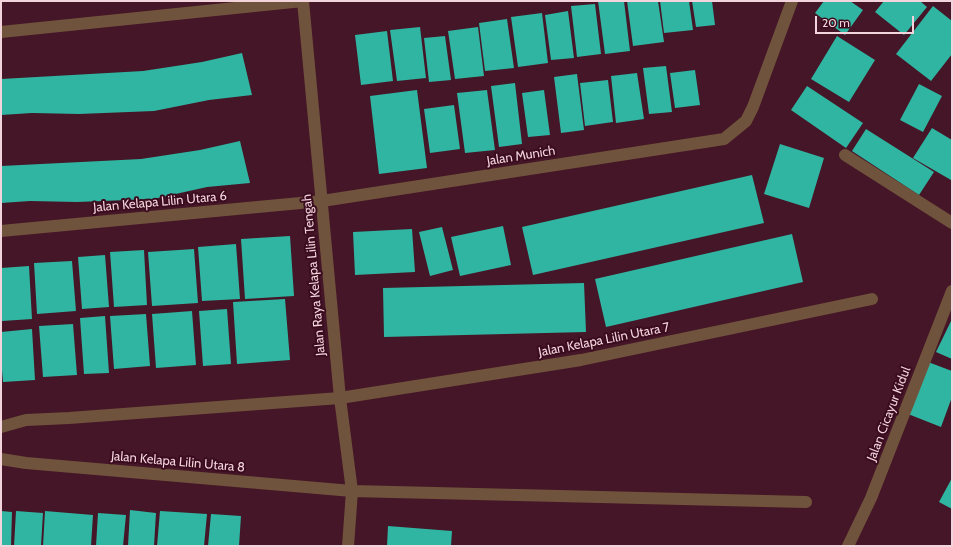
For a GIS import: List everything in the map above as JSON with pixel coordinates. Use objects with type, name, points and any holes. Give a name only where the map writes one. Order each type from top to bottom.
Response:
[{"type":"street","points":[[1,32],[303,1]]},
{"type":"street","name":"Jalan Raya Kelapa Lilin Tengah","points":[[303,1],[340,398],[352,491],[348,546]]},
{"type":"street","name":"Jalan Munich","points":[[322,201],[724,139],[746,121],[753,107],[792,1]]},
{"type":"street","points":[[845,156],[952,223]]},
{"type":"street","name":"Jalan Kelapa Lilin Utara 6","points":[[1,231],[322,201]]},
{"type":"street","name":"Jalan Cicayur Kidul","points":[[848,546],[871,498],[952,291]]},
{"type":"street","name":"Jalan Kelapa Lilin Utara 7","points":[[340,398],[581,360],[872,298]]},
{"type":"street","points":[[1,428],[26,420],[340,398]]},
{"type":"street","name":"Jalan Kelapa Lilin Utara 8","points":[[1,459],[26,463],[352,491]]},
{"type":"street","points":[[352,491],[806,502]]},
{"type":"building","points":[[598,1],[624,1],[630,51],[605,54]]},
{"type":"building","points":[[627,1],[658,1],[664,42],[633,46]]},
{"type":"building","points":[[660,1],[689,1],[693,30],[664,33]]},
{"type":"building","points":[[692,1],[712,1],[715,25],[696,27]]},
{"type":"building","points":[[824,1],[850,1],[863,10],[845,35],[815,13]]},
{"type":"building","points":[[884,1],[920,1],[927,7],[904,35],[875,12]]},
{"type":"building","points":[[595,4],[601,54],[577,57],[571,6]]},
{"type":"building","points":[[933,6],[952,21],[952,54],[931,81],[896,54]]},
{"type":"building","points":[[568,11],[574,58],[551,60],[545,15]]},
{"type":"building","points":[[542,13],[548,63],[518,67],[511,17]]},
{"type":"building","points":[[507,19],[514,68],[485,71],[479,23]]},
{"type":"building","points":[[420,27],[426,78],[397,81],[390,30]]},
{"type":"building","points":[[478,27],[484,76],[455,79],[448,31]]},
{"type":"building","points":[[387,31],[393,81],[361,85],[355,35]]},
{"type":"building","points":[[445,36],[451,80],[429,82],[424,38]]},
{"type":"building","points":[[837,36],[875,60],[849,102],[811,79]]},
{"type":"building","points":[[242,53],[252,95],[209,100],[154,111],[1,115],[1,79],[143,71],[202,62]]},
{"type":"building","points":[[666,66],[672,112],[649,114],[643,68]]},
{"type":"building","points":[[695,70],[700,105],[675,108],[670,73]]},
{"type":"building","points":[[637,73],[644,119],[616,123],[611,76]]},
{"type":"building","points":[[577,74],[584,130],[561,133],[554,77]]},
{"type":"building","points":[[608,80],[613,122],[585,126],[580,83]]},
{"type":"building","points":[[515,83],[522,144],[499,147],[491,86]]},
{"type":"building","points":[[919,84],[942,96],[923,132],[900,120]]},
{"type":"building","points":[[807,86],[863,123],[846,148],[791,110]]},
{"type":"building","points":[[417,90],[427,168],[379,174],[370,96]]},
{"type":"building","points":[[487,90],[495,150],[465,153],[457,93]]},
{"type":"building","points":[[544,90],[550,135],[528,137],[522,93]]},
{"type":"building","points":[[454,105],[460,149],[430,153],[424,109]]},
{"type":"building","points":[[932,128],[952,140],[951,180],[913,158]]},
{"type":"building","points":[[866,129],[934,172],[919,195],[852,151]]},
{"type":"building","points":[[240,141],[250,183],[207,187],[153,199],[77,202],[30,201],[1,203],[1,166],[141,159],[200,150]]},
{"type":"building","points":[[780,144],[824,158],[809,208],[764,194]]},
{"type":"building","points":[[752,175],[764,223],[533,275],[522,227]]},
{"type":"building","points":[[503,226],[511,265],[460,276],[451,237]]},
{"type":"building","points":[[442,227],[453,270],[430,276],[419,232]]},
{"type":"building","points":[[412,229],[415,272],[355,275],[353,232]]},
{"type":"building","points":[[792,234],[803,282],[606,327],[595,279]]},
{"type":"building","points":[[290,236],[294,296],[245,299],[241,239]]},
{"type":"building","points":[[236,244],[240,299],[202,301],[198,247]]},
{"type":"building","points":[[194,249],[198,303],[152,306],[148,252]]},
{"type":"building","points":[[144,250],[147,305],[114,307],[110,252]]},
{"type":"building","points":[[105,255],[109,307],[82,309],[78,257]]},
{"type":"building","points":[[72,261],[76,311],[37,314],[34,263]]},
{"type":"building","points":[[29,266],[32,319],[2,321],[1,268]]},
{"type":"building","points":[[584,283],[586,332],[384,337],[383,288]]},
{"type":"building","points":[[285,299],[290,360],[237,364],[233,302]]},
{"type":"building","points":[[227,309],[231,364],[203,366],[199,311]]},
{"type":"building","points":[[192,311],[196,365],[156,368],[152,314]]},
{"type":"building","points":[[146,314],[150,366],[114,369],[110,316]]},
{"type":"building","points":[[105,316],[109,373],[84,374],[80,318]]},
{"type":"building","points":[[952,319],[952,359],[936,352]]},
{"type":"building","points":[[73,324],[77,375],[43,377],[39,326]]},
{"type":"building","points":[[32,329],[35,380],[3,382],[1,332]]},
{"type":"building","points":[[928,362],[952,371],[952,397],[941,427],[908,414]]},
{"type":"building","points":[[952,478],[952,509],[939,502]]},
{"type":"building","points":[[130,510],[156,513],[154,546],[128,546]]},
{"type":"building","points":[[1,511],[12,512],[11,546],[1,546]]},
{"type":"building","points":[[16,511],[43,513],[41,546],[14,546]]},
{"type":"building","points":[[45,511],[93,515],[91,546],[43,546]]},
{"type":"building","points":[[160,511],[207,514],[204,546],[157,546]]},
{"type":"building","points":[[98,513],[126,515],[123,546],[96,546]]},
{"type":"building","points":[[211,514],[241,516],[239,546],[208,546]]},
{"type":"building","points":[[388,526],[452,531],[451,546],[387,546]]}]
